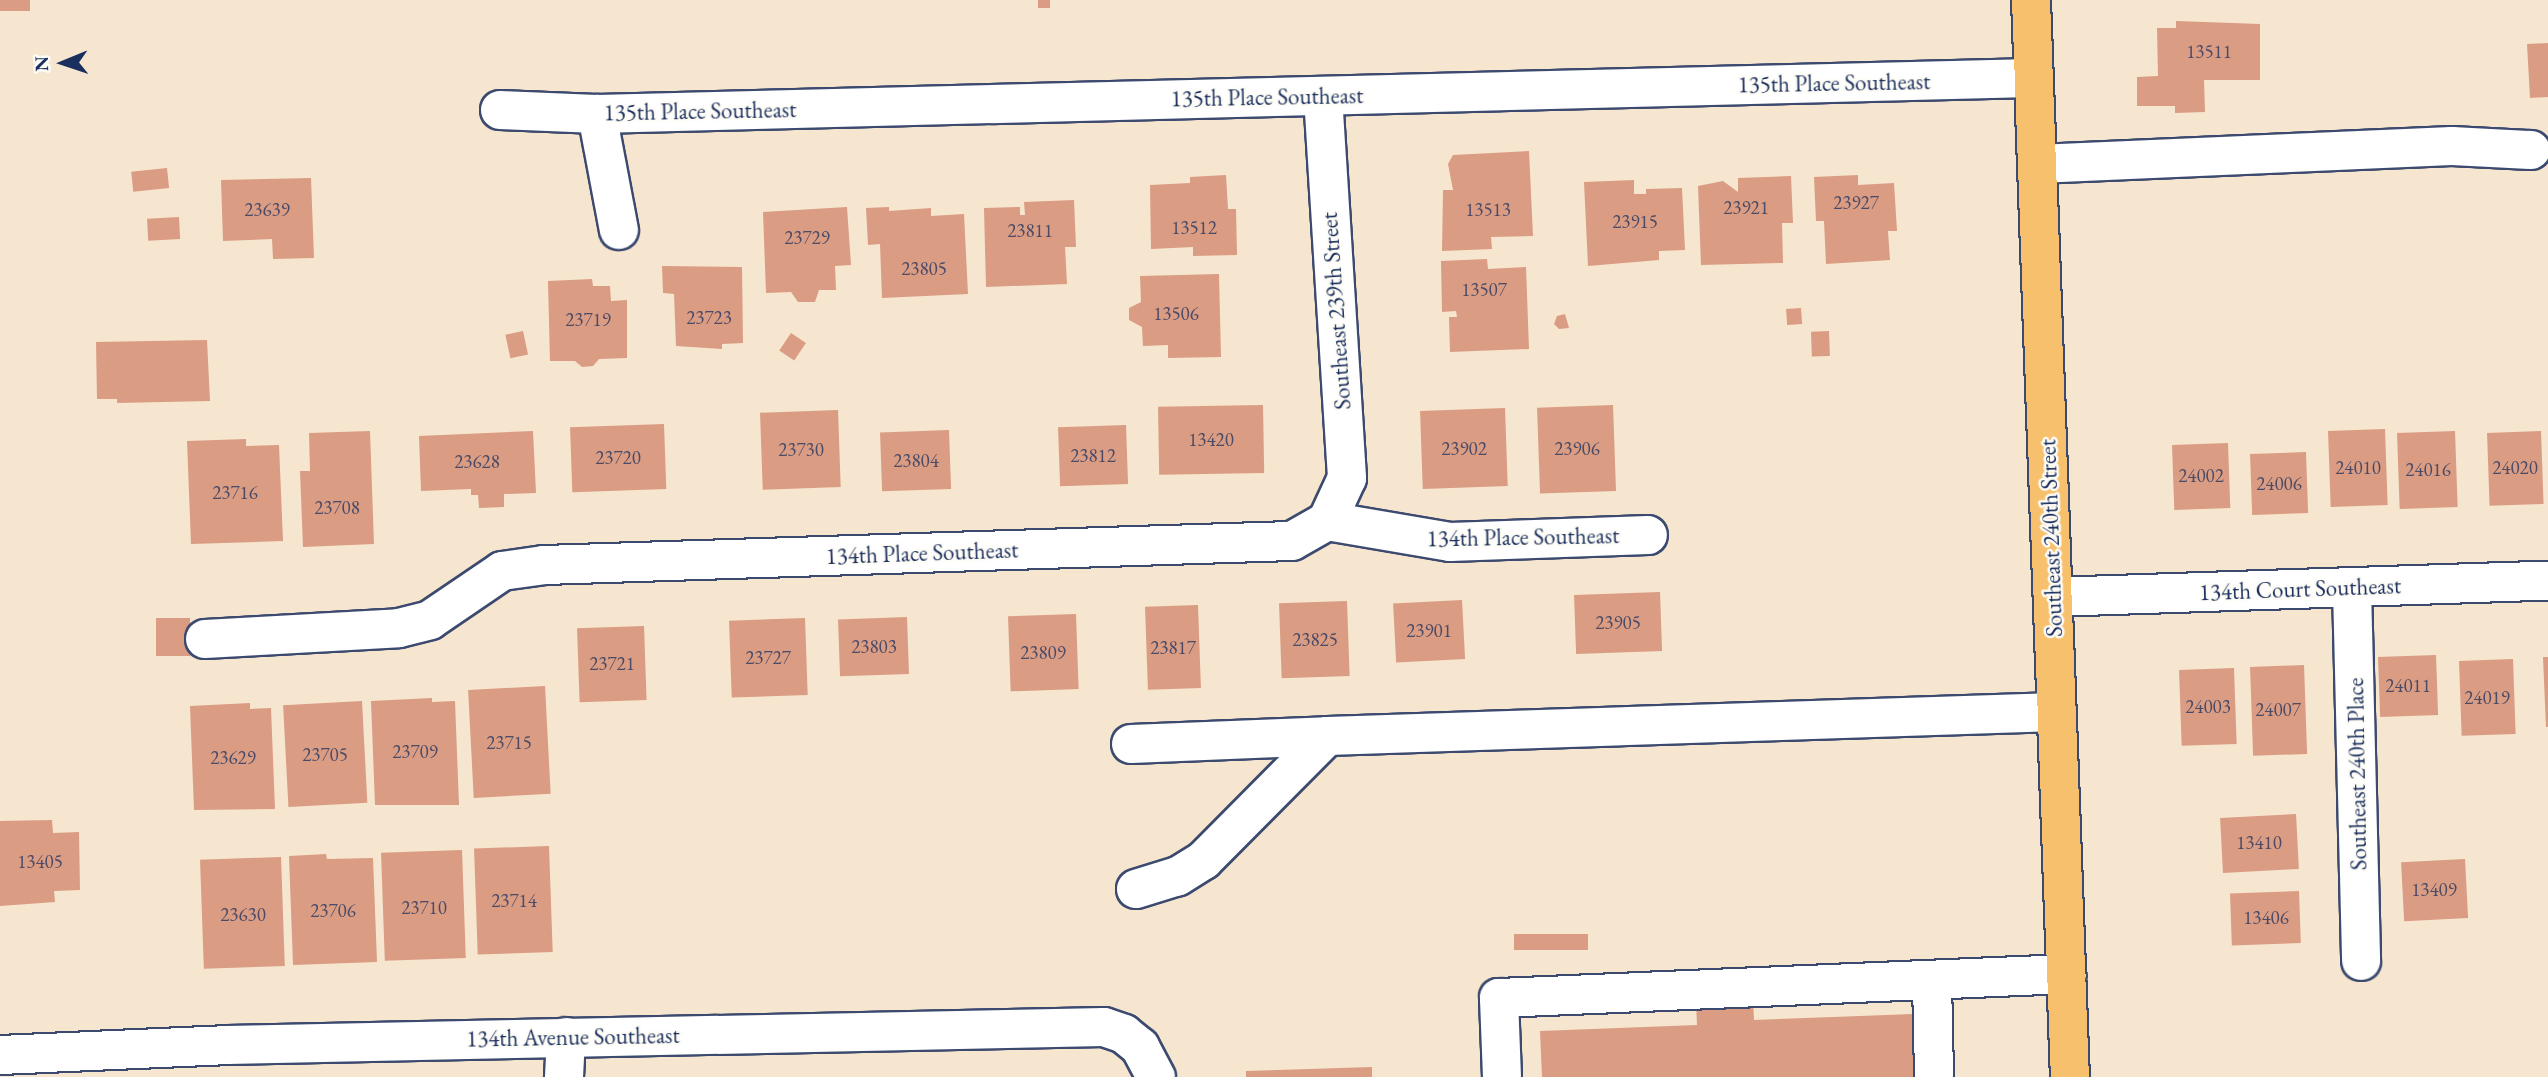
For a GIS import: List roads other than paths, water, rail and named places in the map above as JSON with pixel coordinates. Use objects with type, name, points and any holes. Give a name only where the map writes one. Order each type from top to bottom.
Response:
[{"type":"main road","name":"Southeast 240th Street","points":[[2031,0],[2070,1077]]},
{"type":"street","name":"135th Place Southeast","points":[[500,110],[597,114],[2033,78]]},
{"type":"street","name":"Southeast 239th Street","points":[[1323,96],[1347,478],[1327,521]]},
{"type":"street","points":[[597,114],[619,230]]},
{"type":"street","points":[[2037,164],[2452,146],[2531,150]]},
{"type":"street","name":"134th Place Southeast","points":[[205,639],[399,628],[430,620],[502,571],[530,566],[1292,541],[1327,521],[1450,542],[1648,535]]},
{"type":"street","name":"134th Court Southeast","points":[[2053,597],[2548,581]]},
{"type":"street","name":"Southeast 240th Place","points":[[2352,588],[2361,961]]},
{"type":"street","points":[[1131,744],[2057,712]]},
{"type":"street","points":[[1136,889],[1178,876],[1203,860],[1327,736]]},
{"type":"street","points":[[1502,1077],[1499,998],[2066,974]]},
{"type":"street","points":[[1932,979],[1934,1077]]},
{"type":"street","name":"134th Avenue Southeast","points":[[0,1055],[566,1037],[1104,1027],[1124,1034],[1148,1062]]},
{"type":"street","points":[[564,1077],[566,1037]]}]
